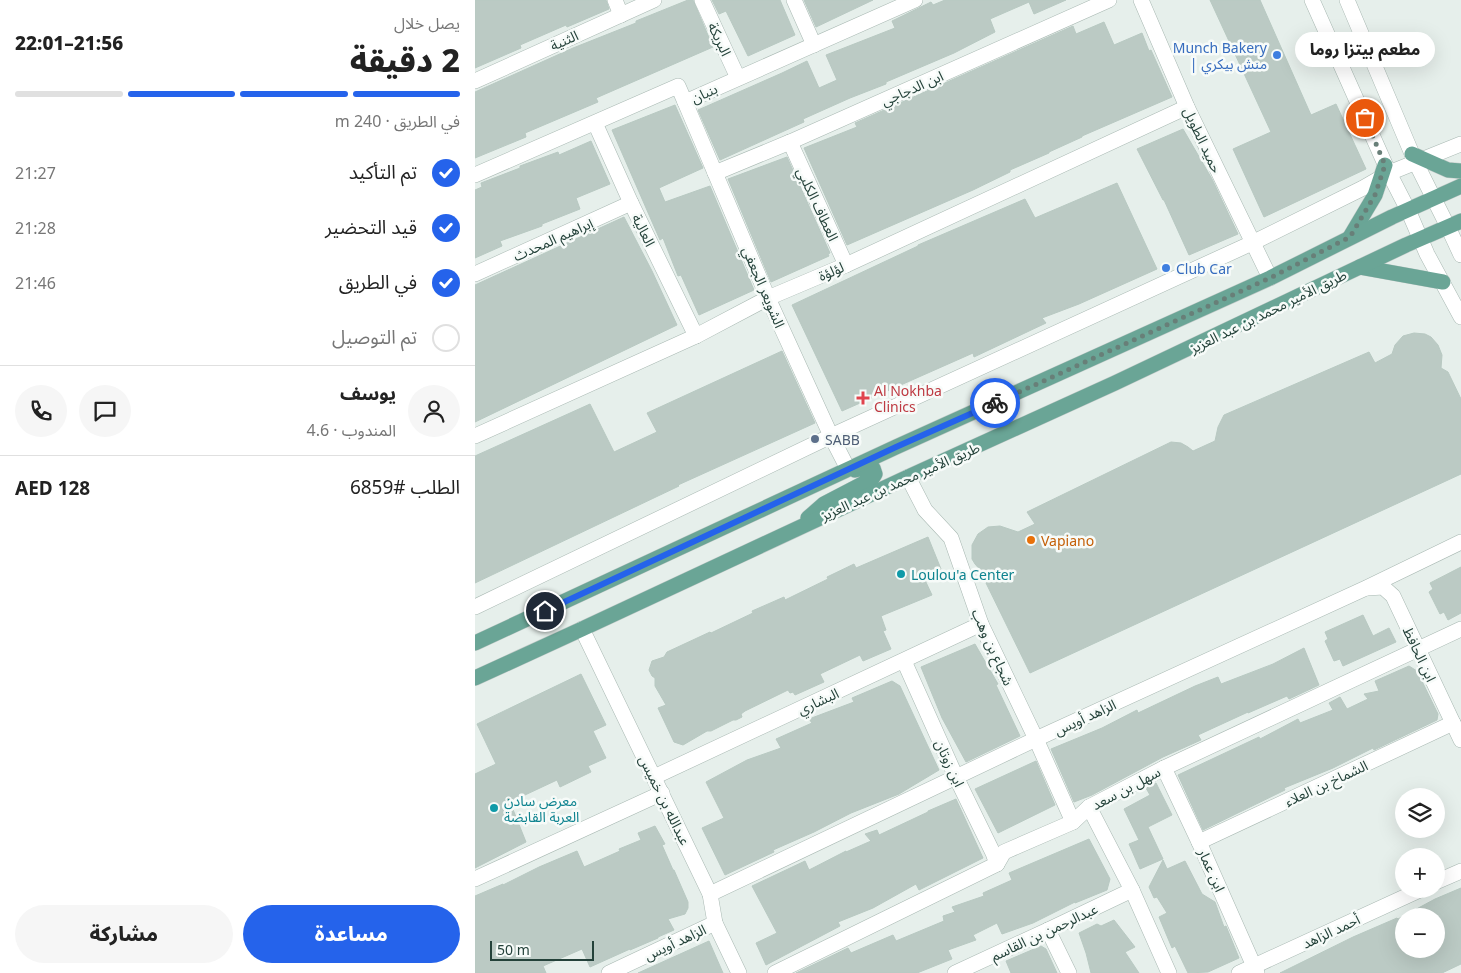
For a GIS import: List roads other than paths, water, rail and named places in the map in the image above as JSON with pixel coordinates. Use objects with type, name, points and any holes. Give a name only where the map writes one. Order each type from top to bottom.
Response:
[{"type":"main road","points":[[1417,158],[1448,170],[1461,171]]},
{"type":"main road","points":[[1350,237],[1375,195],[1385,172]]},
{"type":"main road","points":[[475,643],[764,510],[848,469],[1270,278],[1350,237],[1461,186]]},
{"type":"main road","name":"طريق الأمير محمد بن عبد العزيز","points":[[475,678],[908,476],[1115,384],[1360,267],[1455,224]]},
{"type":"main road","points":[[1360,267],[1443,282]]},
{"type":"main road","points":[[800,526],[815,510],[872,479],[875,474],[873,468],[870,467],[858,470],[848,469]]},
{"type":"street","points":[[615,0],[621,14]]},
{"type":"street","name":"الثنية","points":[[475,81],[654,0]]},
{"type":"street","name":"البريكة","points":[[702,0],[739,78]]},
{"type":"street","points":[[794,0],[814,45]]},
{"type":"street","name":"بنبان","points":[[475,175],[678,86],[685,102],[915,0]]},
{"type":"street","name":"ابن الدجاجي","points":[[715,173],[790,142],[1109,0]]},
{"type":"street","name":"حميد الطويل","points":[[1141,0],[1187,107],[1270,278]]},
{"type":"street","points":[[1312,0],[1385,172],[1407,210],[1427,254],[1461,317]]},
{"type":"street","points":[[1347,0],[1434,198],[1455,224],[1461,256]]},
{"type":"street","name":"الشويعر الجعفي","points":[[685,102],[768,298],[848,469]]},
{"type":"street","name":"لؤلؤة","points":[[475,436],[696,336],[768,298],[847,265],[1187,107]]},
{"type":"street","name":"العالية","points":[[595,123],[631,203],[696,336]]},
{"type":"street","name":"العطاف الكلبي","points":[[790,142],[847,265]]},
{"type":"street","points":[[475,607],[831,436],[1252,243],[1385,172],[1417,158],[1461,144]]},
{"type":"street","name":"إبراهيم المحدث","points":[[475,274],[631,203]]},
{"type":"street","name":"شجاع بن وهب","points":[[908,476],[925,510],[951,538],[981,624],[1073,822]]},
{"type":"street","name":"الزاهد أويس","points":[[710,894],[1036,739],[1366,588],[1461,542]]},
{"type":"street","name":"ابن الحافظ","points":[[1366,588],[1383,587],[1393,596],[1461,740]]},
{"type":"street","name":"البشاري","points":[[654,777],[981,624]]},
{"type":"street","name":"عبدالله بن خميس","points":[[582,629],[710,894],[715,923],[739,973]]},
{"type":"street","name":"سهل بن سعد","points":[[775,973],[997,864],[1004,852],[1073,822],[1089,806],[1165,768],[1461,630]]},
{"type":"street","name":"ابن زوتان","points":[[904,661],[997,864]]},
{"type":"street","name":"الشماخ بن العلاء","points":[[1199,842],[1453,723]]},
{"type":"street","name":"ابن عمار","points":[[1165,768],[1255,970]]},
{"type":"street","points":[[475,879],[662,793]]},
{"type":"street","points":[[1089,806],[1132,890],[1169,973]]},
{"type":"street","points":[[1445,878],[1461,871]]},
{"type":"street","name":"عبدالرحمن بن القاسم","points":[[955,973],[1132,890]]},
{"type":"street","name":"أحمد الزاهد","points":[[1239,973],[1255,970],[1403,898]]},
{"type":"street","name":"الزاهد أويس","points":[[609,973],[715,923]]},
{"type":"street","points":[[1048,930],[1069,973]]},
{"type":"place","name":"Munch Bakery | منش بيكري","points":[[1277,55]]},
{"type":"place","name":"مطعم بيتزا روما","points":[[1365,118]]},
{"type":"place","name":"Club Car","points":[[1166,268]]},
{"type":"place","name":"Al Nokhba Clinics","points":[[863,398]]},
{"type":"place","name":"SABB","points":[[815,439]]},
{"type":"place","name":"Vapiano","points":[[1031,540]]},
{"type":"place","name":"Loulou'a Center","points":[[901,574]]},
{"type":"place","name":"معرض سادن العربة القابضة","points":[[494,808]]}]
